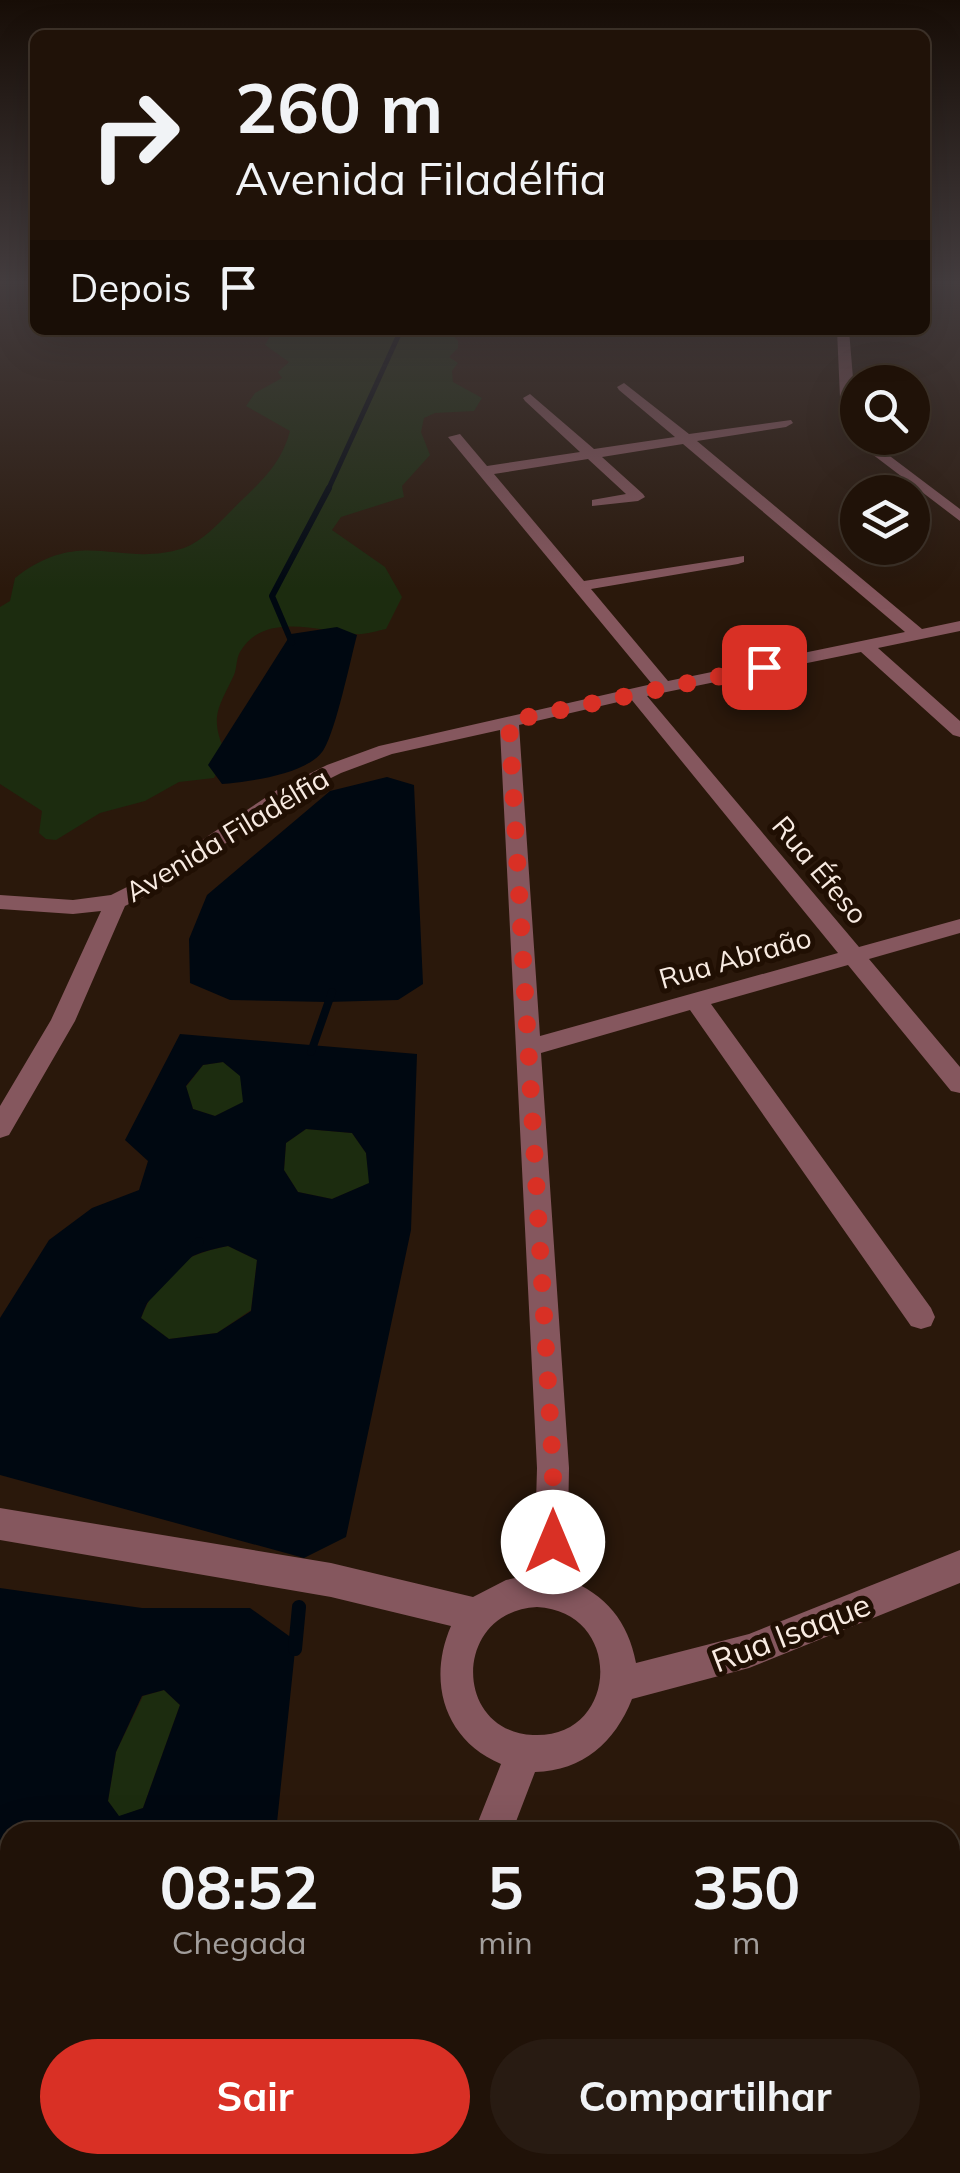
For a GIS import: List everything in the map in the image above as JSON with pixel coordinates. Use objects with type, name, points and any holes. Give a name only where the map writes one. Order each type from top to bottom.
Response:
[{"type":"street","points":[[624,387],[918,634]]},
{"type":"street","points":[[530,398],[638,497],[597,503]]},
{"type":"street","points":[[484,470],[786,422]]},
{"type":"street","points":[[456,438],[664,687]]},
{"type":"street","points":[[881,455],[960,516]]},
{"type":"street","points":[[582,586],[738,558]]},
{"type":"street","name":"Avenida Filadélfia","points":[[0,902],[73,907],[116,902],[153,883],[284,794],[334,769],[386,750],[634,693],[960,626]]},
{"type":"street","points":[[865,646],[960,731]]},
{"type":"street","name":"Rua Éfeso","points":[[634,693],[960,1084]]},
{"type":"street","points":[[509,721],[553,1468],[550,1590]]},
{"type":"street","points":[[0,1128],[63,1021],[116,902]]},
{"type":"street","name":"Rua Abraão","points":[[528,1048],[960,926]]},
{"type":"street","points":[[696,1000],[921,1317]]},
{"type":"street","points":[[0,1524],[331,1580],[476,1615]]},
{"type":"street","name":"Rua Isaque","points":[[618,1684],[702,1668],[744,1654],[960,1566]]},
{"type":"street","points":[[523,1590],[550,1590],[578,1601],[602,1623],[615,1652],[618,1684],[608,1716],[586,1741],[556,1755],[523,1755],[496,1744],[474,1723],[460,1697],[456,1668],[462,1639],[476,1615],[497,1598],[523,1590]]},
{"type":"street","points":[[497,1822],[523,1755]]},
{"type":"green space","points":[[267,386],[461,386],[482,398],[474,411],[435,413],[424,418],[421,432],[430,455],[402,486],[404,497],[341,517],[332,530],[385,567],[402,597],[386,629],[359,634],[277,627],[250,639],[239,655],[218,713],[218,731],[226,754],[214,778],[179,782],[145,801],[100,813],[56,840],[46,839],[39,833],[42,811],[0,784],[0,607],[10,601],[15,578],[39,562],[61,554],[161,553],[184,548],[200,539],[272,468],[290,431],[246,406],[255,393]]},
{"type":"green space","points":[[223,1062],[241,1076],[244,1102],[215,1116],[193,1109],[186,1087],[203,1065]]},
{"type":"green space","points":[[306,1129],[352,1133],[366,1153],[370,1183],[332,1199],[298,1192],[284,1170],[286,1143]]},
{"type":"green space","points":[[228,1246],[257,1260],[251,1310],[217,1333],[169,1339],[141,1318],[156,1288],[174,1268],[197,1255]]},
{"type":"green space","points":[[164,1690],[180,1705],[143,1808],[119,1817],[108,1801],[116,1752],[143,1696]]},
{"type":"shaded area","points":[[337,627],[357,635],[324,749],[317,758],[292,771],[222,784],[208,765],[291,634]]},
{"type":"shaded area","points":[[387,777],[414,785],[423,984],[398,1000],[327,1002],[230,1000],[190,983],[189,939],[207,895],[330,791]]},
{"type":"shaded area","points":[[180,1034],[417,1054],[411,1230],[346,1537],[304,1558],[0,1475],[0,1318],[49,1240],[92,1208],[139,1190],[148,1161],[125,1140]],"holes":[[[223,1062],[240,1076],[243,1102],[215,1116],[193,1109],[186,1086],[203,1065]],[[306,1129],[352,1133],[366,1153],[369,1183],[332,1199],[298,1192],[284,1170],[286,1143]],[[228,1246],[257,1260],[251,1311],[217,1333],[169,1339],[141,1318],[148,1302],[173,1268]]]},
{"type":"shaded area","points":[[0,1588],[142,1608],[250,1608],[296,1641],[277,1822],[0,1822]],"holes":[[[164,1690],[180,1705],[143,1808],[119,1816],[108,1801],[116,1752],[142,1696]]]},
{"type":"waterway","points":[[328,489],[375,386]]},
{"type":"waterway","points":[[292,643],[272,596],[328,489]]},
{"type":"waterway","points":[[311,1052],[332,992]]},
{"type":"waterway","points":[[144,1299],[199,1242]]},
{"type":"waterway","points":[[295,1649],[299,1607]]},
{"type":"route","points":[[553,1542],[553,1468],[509,721],[764,667]]}]
